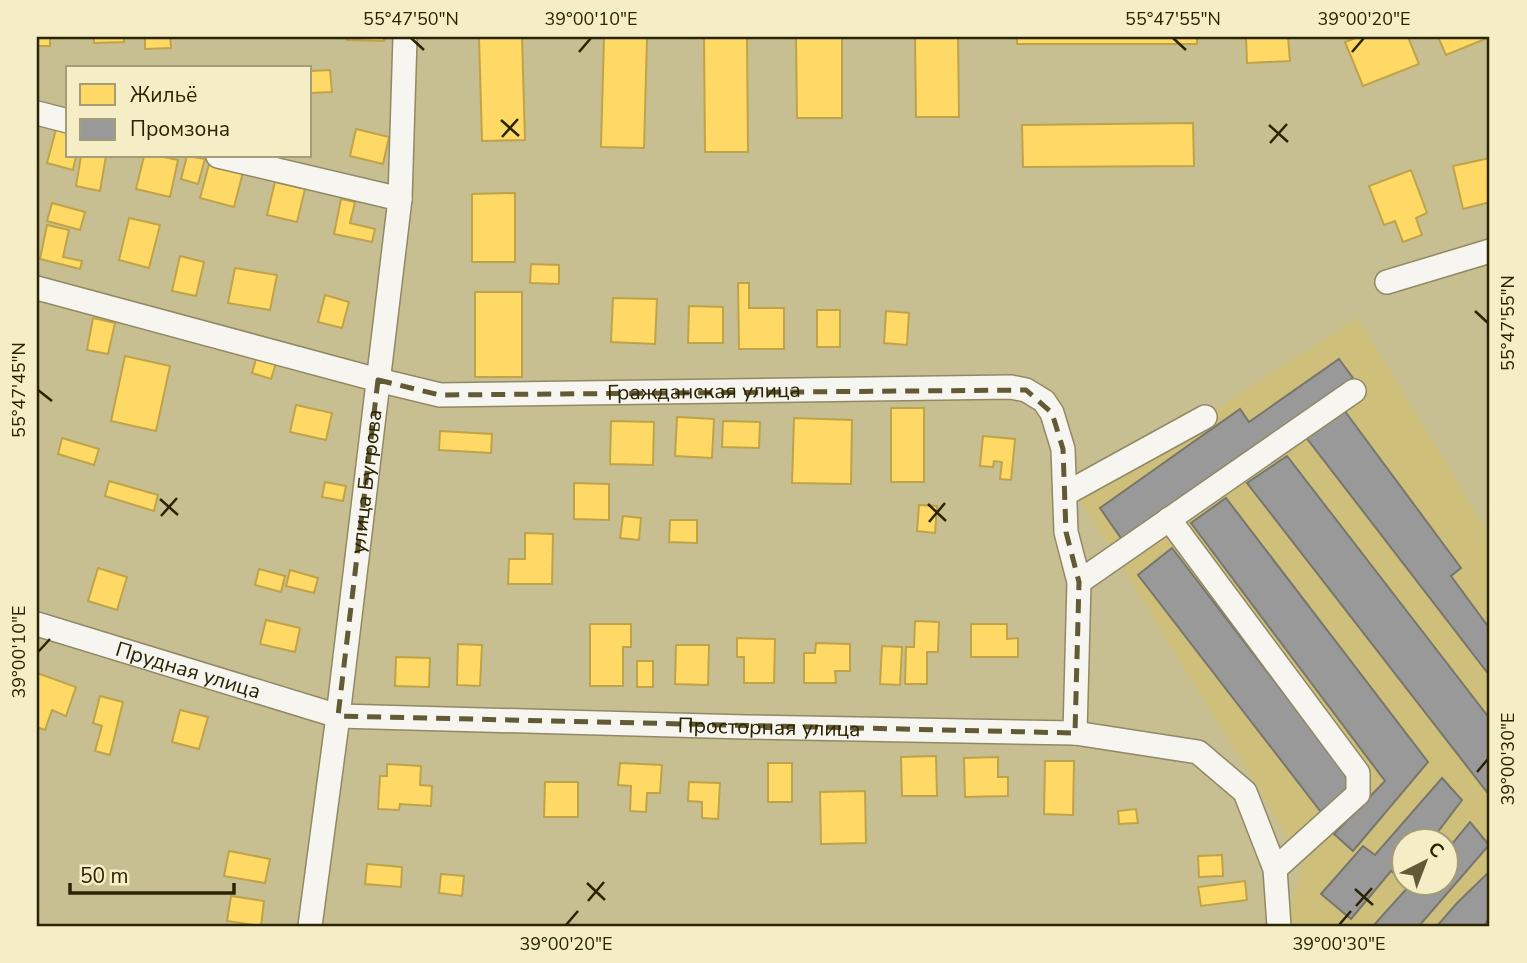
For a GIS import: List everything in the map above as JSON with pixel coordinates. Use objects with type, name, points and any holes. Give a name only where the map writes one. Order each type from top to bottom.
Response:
[{"type":"street","name":"улица Бугрова","points":[[310,926],[400,198],[405,37]]},
{"type":"street","points":[[37,113],[66,120]]},
{"type":"street","points":[[227,158],[400,198]]},
{"type":"street","points":[[1387,282],[1490,251]]},
{"type":"street","name":"Гражданская улица","points":[[37,288],[440,395],[1011,387],[1026,390],[1044,401],[1052,413],[1063,449],[1066,532],[1079,582],[1075,733]]},
{"type":"street","points":[[1079,582],[1354,391]]},
{"type":"street","points":[[1065,494],[1205,417]]},
{"type":"street","points":[[1169,519],[1358,773],[1358,794],[1276,869],[1279,926]]},
{"type":"street","name":"Прудная улица","points":[[37,624],[338,716]]},
{"type":"street","name":"Просторная улица","points":[[338,716],[1075,733],[1198,752],[1245,792],[1276,869]]},
{"type":"highlighted area","points":[[378,380],[440,395],[1026,390],[1052,413],[1063,449],[1066,532],[1079,582],[1075,733],[338,716]]},
{"type":"shaded area","points":[[1358,317],[1490,536],[1490,926],[1285,926],[1304,862],[1079,498]]},
{"type":"building: Жильё","points":[[37,37],[50,37],[50,46],[37,46]]},
{"type":"building: Жильё","points":[[94,37],[124,37],[124,42],[94,43]]},
{"type":"building: Жильё","points":[[145,37],[170,37],[171,48],[145,49]]},
{"type":"building: Жильё","points":[[347,37],[384,37],[384,41],[347,40]]},
{"type":"building: Жильё","points":[[479,37],[522,37],[525,140],[482,141]]},
{"type":"building: Жильё","points":[[604,37],[647,37],[644,148],[601,147]]},
{"type":"building: Жильё","points":[[704,37],[747,37],[748,152],[705,152]]},
{"type":"building: Жильё","points":[[796,37],[842,37],[842,118],[797,118]]},
{"type":"building: Жильё","points":[[915,37],[958,37],[959,117],[916,117]]},
{"type":"building: Жильё","points":[[1017,37],[1197,37],[1197,44],[1017,44]]},
{"type":"building: Жильё","points":[[1246,37],[1288,37],[1290,61],[1247,63]]},
{"type":"building: Жильё","points":[[1358,37],[1408,37],[1419,64],[1363,86],[1345,42]]},
{"type":"building: Жильё","points":[[1438,37],[1490,37],[1446,55]]},
{"type":"building: Жильё","points":[[330,70],[332,92],[312,93],[312,71]]},
{"type":"building: Жильё","points":[[1193,123],[1194,166],[1023,167],[1022,125]]},
{"type":"building: Жильё","points":[[56,129],[66,132],[66,158],[76,158],[73,170],[47,163]]},
{"type":"building: Жильё","points":[[356,129],[389,137],[383,164],[350,156]]},
{"type":"building: Жильё","points":[[81,158],[106,158],[100,191],[76,186]]},
{"type":"building: Жильё","points":[[144,158],[178,160],[170,197],[136,189]]},
{"type":"building: Жильё","points":[[186,158],[205,159],[198,184],[181,179]]},
{"type":"building: Жильё","points":[[1490,158],[1490,202],[1463,209],[1453,166]]},
{"type":"building: Жильё","points":[[209,164],[243,172],[234,207],[200,198]]},
{"type":"building: Жильё","points":[[1411,170],[1427,213],[1416,218],[1422,235],[1403,242],[1395,221],[1384,225],[1369,186]]},
{"type":"building: Жильё","points":[[275,182],[305,189],[297,222],[267,215]]},
{"type":"building: Жильё","points":[[515,193],[515,262],[472,262],[472,194]]},
{"type":"building: Жильё","points":[[341,199],[355,202],[350,223],[375,229],[372,242],[334,234]]},
{"type":"building: Жильё","points":[[52,203],[85,212],[80,230],[47,221]]},
{"type":"building: Жильё","points":[[129,218],[160,225],[149,268],[119,260]]},
{"type":"building: Жильё","points":[[47,225],[69,230],[63,257],[82,261],[80,269],[40,259]]},
{"type":"building: Жильё","points":[[180,256],[204,262],[196,296],[172,291]]},
{"type":"building: Жильё","points":[[531,264],[559,265],[559,284],[530,283]]},
{"type":"building: Жильё","points":[[235,268],[277,275],[270,310],[228,303]]},
{"type":"building: Жильё","points":[[738,283],[749,283],[749,308],[784,308],[784,349],[739,349]]},
{"type":"building: Жильё","points":[[475,292],[522,292],[522,377],[475,377]]},
{"type":"building: Жильё","points":[[325,295],[349,302],[342,328],[318,322]]},
{"type":"building: Жильё","points":[[613,298],[657,299],[655,344],[611,342]]},
{"type":"building: Жильё","points":[[689,306],[723,307],[723,343],[688,343]]},
{"type":"building: Жильё","points":[[817,310],[840,310],[840,347],[817,347]]},
{"type":"building: Жильё","points":[[886,311],[909,313],[907,345],[884,343]]},
{"type":"building: Жильё","points":[[93,318],[115,323],[108,354],[87,350]]},
{"type":"building: Жильё","points":[[258,352],[278,357],[271,379],[252,373]]},
{"type":"building: Жильё","points":[[125,356],[170,366],[156,431],[111,421]]},
{"type":"building: Жильё","points":[[296,405],[332,413],[326,440],[290,432]]},
{"type":"building: Жильё","points":[[891,408],[924,408],[924,482],[891,482]]},
{"type":"building: Жильё","points":[[677,417],[714,419],[712,458],[675,456]]},
{"type":"building: Жильё","points":[[794,418],[852,420],[851,484],[792,483]]},
{"type":"building: Жильё","points":[[611,421],[654,422],[653,465],[610,464]]},
{"type":"building: Жильё","points":[[723,421],[760,422],[759,448],[722,447]]},
{"type":"building: Жильё","points":[[440,431],[492,434],[491,453],[439,450]]},
{"type":"building: Жильё","points":[[983,436],[1015,439],[1011,480],[1000,479],[1002,462],[994,461],[993,467],[980,466]]},
{"type":"building: Жильё","points":[[62,438],[99,449],[94,465],[58,454]]},
{"type":"building: Жильё","points":[[109,481],[158,495],[154,511],[105,496]]},
{"type":"building: Жильё","points":[[325,482],[346,486],[343,501],[322,497]]},
{"type":"building: Жильё","points":[[574,483],[609,484],[609,520],[574,519]]},
{"type":"building: Жильё","points":[[919,505],[937,506],[935,533],[917,531]]},
{"type":"building: Жильё","points":[[623,516],[641,518],[639,540],[620,538]]},
{"type":"building: Жильё","points":[[670,520],[697,520],[697,543],[669,542]]},
{"type":"building: Жильё","points":[[525,533],[553,534],[552,584],[508,584],[509,559],[525,559]]},
{"type":"building: Жильё","points":[[98,568],[127,577],[117,610],[88,601]]},
{"type":"building: Жильё","points":[[259,569],[285,576],[281,592],[255,585]]},
{"type":"building: Жильё","points":[[290,570],[318,578],[314,593],[286,586]]},
{"type":"building: Жильё","points":[[266,620],[300,628],[295,652],[260,644]]},
{"type":"building: Жильё","points":[[915,621],[939,622],[938,652],[927,652],[927,684],[905,684],[906,647],[914,647]]},
{"type":"building: Жильё","points":[[590,624],[631,624],[631,647],[623,647],[623,686],[590,686]]},
{"type":"building: Жильё","points":[[971,624],[1007,624],[1007,639],[1018,638],[1018,657],[971,657]]},
{"type":"building: Жильё","points":[[737,638],[775,639],[774,683],[744,683],[744,657],[737,657]]},
{"type":"building: Жильё","points":[[816,643],[850,644],[850,671],[835,671],[836,683],[804,683],[804,653],[815,653]]},
{"type":"building: Жильё","points":[[458,644],[482,645],[480,686],[457,685]]},
{"type":"building: Жильё","points":[[676,645],[709,645],[708,685],[675,684]]},
{"type":"building: Жильё","points":[[882,646],[902,647],[900,685],[880,684]]},
{"type":"building: Жильё","points":[[396,657],[430,658],[429,687],[395,686]]},
{"type":"building: Жильё","points":[[637,661],[653,661],[653,687],[637,687]]},
{"type":"building: Жильё","points":[[37,673],[76,687],[66,716],[52,710],[45,730],[37,727]]},
{"type":"building: Жильё","points":[[100,696],[123,702],[110,755],[95,751],[102,726],[93,723]]},
{"type":"building: Жильё","points":[[180,710],[208,717],[199,749],[172,742]]},
{"type":"building: Жильё","points":[[936,756],[937,796],[902,796],[901,757]]},
{"type":"building: Жильё","points":[[998,757],[998,777],[1008,777],[1008,796],[965,797],[964,758]]},
{"type":"building: Жильё","points":[[1045,761],[1074,761],[1073,815],[1044,814]]},
{"type":"building: Жильё","points":[[620,763],[662,765],[660,793],[647,793],[646,812],[630,811],[631,786],[618,785]]},
{"type":"building: Жильё","points":[[768,763],[792,763],[792,802],[768,802]]},
{"type":"building: Жильё","points":[[387,764],[421,766],[420,785],[432,786],[431,806],[400,804],[399,810],[378,809],[380,776],[387,776]]},
{"type":"building: Жильё","points":[[545,782],[578,782],[578,817],[544,817]]},
{"type":"building: Жильё","points":[[689,782],[720,783],[718,819],[702,818],[702,802],[688,801]]},
{"type":"building: Жильё","points":[[865,791],[866,843],[821,844],[820,792]]},
{"type":"building: Жильё","points":[[1136,809],[1138,823],[1119,824],[1118,811]]},
{"type":"building: Жильё","points":[[229,851],[270,859],[265,883],[224,876]]},
{"type":"building: Жильё","points":[[1222,855],[1223,876],[1199,877],[1198,856]]},
{"type":"building: Жильё","points":[[367,864],[402,867],[401,887],[365,884]]},
{"type":"building: Жильё","points":[[441,874],[464,876],[462,896],[439,893]]},
{"type":"building: Жильё","points":[[1245,881],[1247,900],[1201,906],[1198,887]]},
{"type":"building: Жильё","points":[[231,896],[264,901],[261,926],[227,921]]},
{"type":"building: Промзона","points":[[1339,359],[1353,378],[1123,541],[1100,508],[1240,409],[1249,422]]},
{"type":"building: Промзона","points":[[1344,410],[1461,568],[1451,576],[1490,629],[1490,676],[1305,436]]},
{"type":"building: Промзона","points":[[1287,456],[1490,719],[1490,796],[1247,483]]},
{"type":"building: Промзона","points":[[1226,498],[1428,762],[1353,851],[1334,834],[1385,781],[1191,523]]},
{"type":"building: Промзона","points":[[1172,548],[1355,786],[1321,812],[1138,575]]},
{"type":"building: Промзона","points":[[1442,778],[1462,800],[1442,827],[1399,827]]},
{"type":"building: Промзона","points":[[1470,822],[1489,845],[1460,879],[1460,834]]},
{"type":"building: Промзона","points":[[1390,838],[1390,872],[1351,919],[1321,894],[1363,846],[1375,855]]},
{"type":"building: Промзона","points":[[1490,871],[1490,918],[1483,926],[1437,926],[1457,903]]},
{"type":"building: Промзона","points":[[1399,897],[1444,897],[1419,926],[1373,926]]}]
